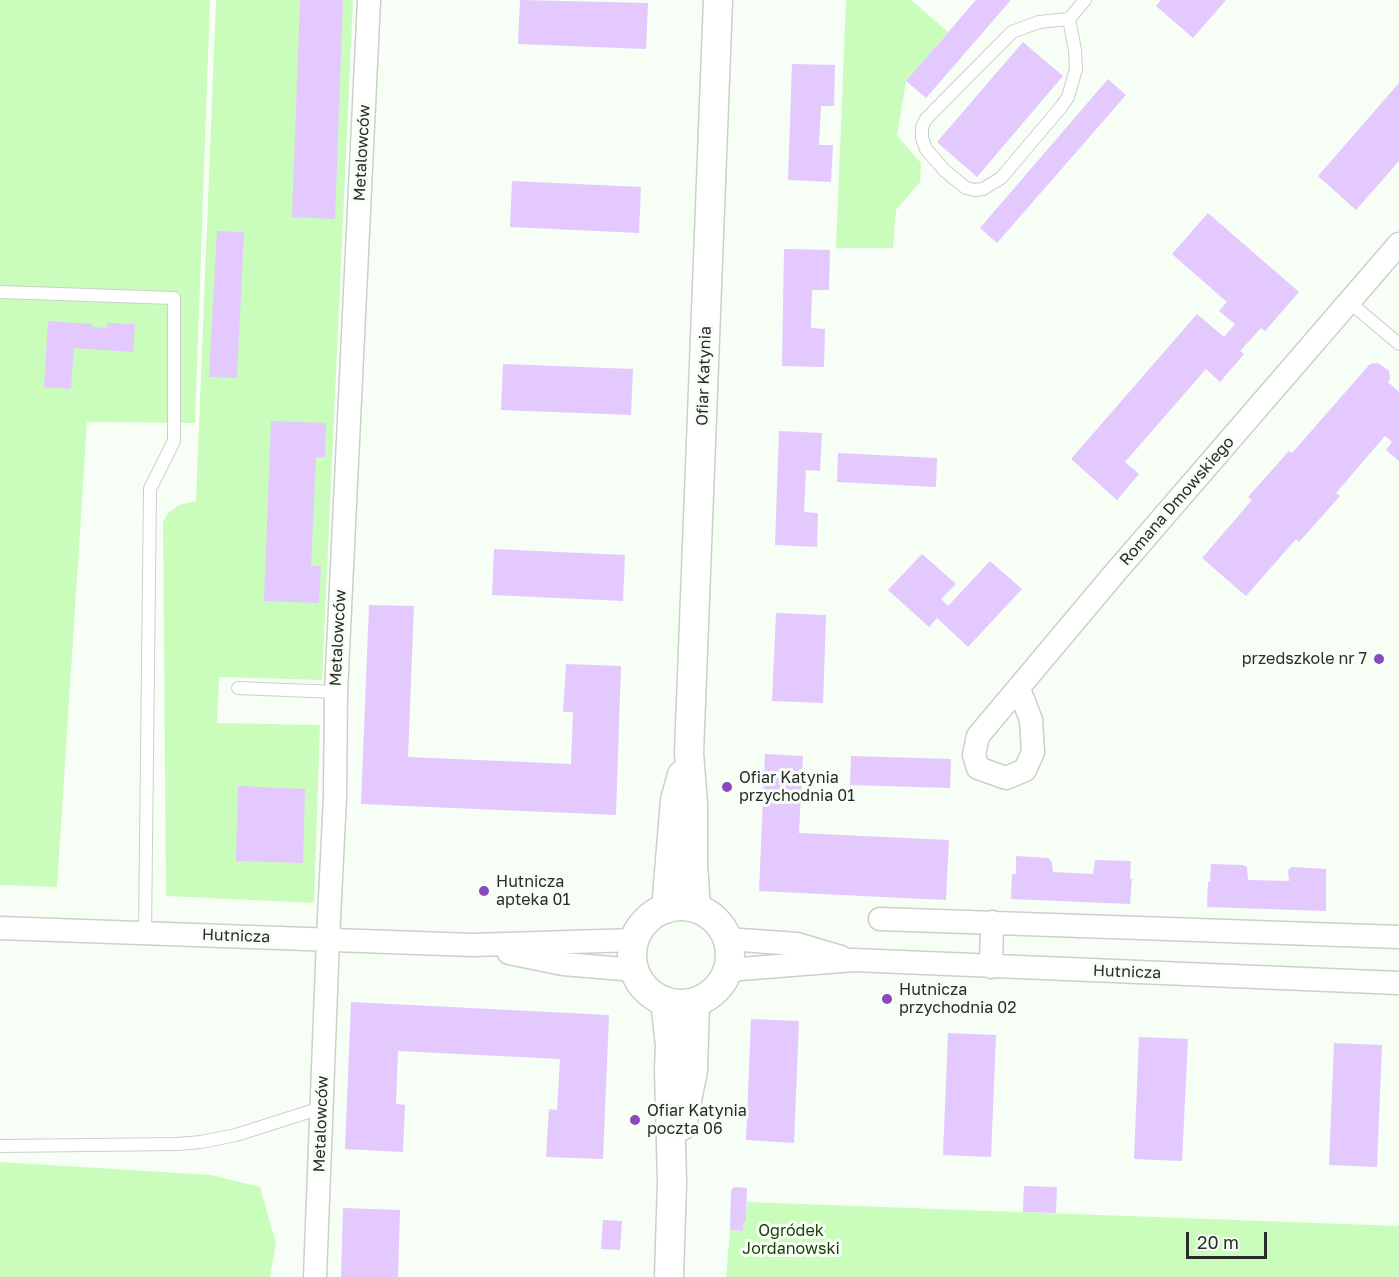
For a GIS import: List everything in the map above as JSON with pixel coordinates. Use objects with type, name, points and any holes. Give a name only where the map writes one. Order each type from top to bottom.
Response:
[{"type":"street","name":"Metalowców","points":[[315,1277],[336,789],[336,692],[369,0]]},
{"type":"street","name":"Ofiar Katynia","points":[[696,908],[689,753],[718,0]]},
{"type":"street","name":"Romana Dmowskiego","points":[[1019,689],[1031,720],[1033,752],[1025,770],[1006,778],[978,768],[974,755],[978,736],[1348,301],[1395,257]]},
{"type":"street","name":"Ofiar Katynia","points":[[666,909],[675,800],[689,753]]},
{"type":"street","points":[[681,906],[696,908],[709,915],[721,926],[728,939],[730,954],[728,970],[721,984],[710,995],[695,1002],[680,1004],[665,1001],[652,994],[641,983],[635,970],[633,955],[635,940],[652,915],[681,906]]},
{"type":"street","points":[[879,919],[1399,937]]},
{"type":"street","points":[[991,967],[992,922]]},
{"type":"street","name":"Hutnicza","points":[[0,928],[473,945],[635,940]]},
{"type":"street","name":"Hutnicza","points":[[728,939],[797,944],[854,960]]},
{"type":"street","name":"Hutnicza","points":[[473,945],[563,964],[635,970]]},
{"type":"street","name":"Hutnicza","points":[[728,970],[854,960],[1399,983]]},
{"type":"street","points":[[665,1001],[670,1045],[672,1182],[669,1277]]},
{"type":"street","points":[[672,1182],[693,1070],[695,1002]]},
{"type":"lane","points":[[1069,19],[1074,39],[1076,69],[1068,97],[1001,178],[983,189],[966,188],[945,171],[926,149],[922,138],[922,127],[926,118],[1012,32],[1039,22],[1069,19],[1085,0]]},
{"type":"lane","points":[[0,292],[174,298],[174,441],[150,489],[145,932]]},
{"type":"lane","points":[[1348,301],[1399,344]]},
{"type":"lane","points":[[238,688],[336,692]]},
{"type":"lane","points":[[0,1146],[201,1142],[236,1135],[321,1108]]},
{"type":"green space","points":[[0,0],[210,0],[195,423],[87,422],[57,887],[0,885]]},
{"type":"green space","points":[[216,0],[353,0],[322,680],[219,677],[217,723],[320,725],[314,903],[166,896],[163,522],[169,512],[179,505],[196,501]]},
{"type":"green space","points":[[911,0],[948,32],[906,81],[897,136],[921,163],[920,182],[896,210],[893,248],[836,248],[846,1]]},
{"type":"green space","points":[[0,1162],[211,1175],[260,1187],[276,1243],[270,1277],[0,1277]]},
{"type":"green space","name":"Ogródek Jordanowski","points":[[747,1202],[1399,1226],[1399,1277],[726,1277],[730,1230],[743,1231]]},
{"type":"building","points":[[300,0],[343,0],[335,219],[292,217]]},
{"type":"building","points":[[520,0],[648,3],[646,49],[518,44]]},
{"type":"building","points":[[976,0],[1011,0],[926,98],[906,81]]},
{"type":"building","points":[[1161,0],[1226,0],[1193,38],[1156,6]]},
{"type":"building","points":[[1023,42],[1063,76],[977,177],[937,142]]},
{"type":"building","points":[[792,64],[835,65],[834,106],[821,106],[819,145],[833,145],[831,182],[788,180]]},
{"type":"building","points":[[1108,79],[1126,95],[997,243],[980,228]]},
{"type":"building","points":[[1399,83],[1399,161],[1356,210],[1318,176]]},
{"type":"building","points":[[512,181],[641,187],[639,233],[510,227]]},
{"type":"building","points":[[1208,213],[1299,292],[1265,331],[1261,328],[1240,351],[1244,354],[1220,382],[1206,369],[1125,462],[1139,474],[1117,500],[1071,459],[1197,314],[1224,337],[1235,324],[1219,311],[1227,302],[1172,254]]},
{"type":"building","points":[[217,231],[244,232],[237,378],[209,377]]},
{"type":"building","points":[[784,249],[830,250],[829,290],[812,290],[811,328],[825,329],[824,367],[782,366]]},
{"type":"building","points":[[48,321],[92,324],[92,327],[107,328],[107,323],[135,324],[133,352],[74,348],[71,389],[44,387]]},
{"type":"building","points":[[1378,363],[1389,371],[1388,382],[1399,392],[1399,461],[1386,450],[1392,442],[1385,436],[1336,493],[1340,496],[1299,542],[1296,539],[1246,596],[1202,558],[1252,500],[1248,497],[1289,451],[1292,453],[1370,364]]},
{"type":"building","points":[[503,364],[633,369],[631,415],[501,410]]},
{"type":"building","points":[[271,421],[326,423],[325,457],[316,457],[311,566],[321,566],[319,603],[264,601]]},
{"type":"building","points":[[779,431],[822,433],[820,471],[806,470],[804,512],[818,513],[817,547],[775,545]]},
{"type":"building","points":[[838,453],[937,458],[936,487],[837,482]]},
{"type":"building","points":[[494,549],[625,555],[623,601],[492,595]]},
{"type":"building","points":[[922,554],[956,584],[941,599],[948,606],[990,561],[1022,589],[968,647],[937,618],[929,627],[888,590]]},
{"type":"building","points":[[369,605],[414,606],[408,757],[571,764],[573,712],[563,712],[566,664],[621,666],[616,815],[361,804]]},
{"type":"building","points":[[776,613],[826,615],[823,703],[772,701]]},
{"type":"building","points":[[765,754],[803,756],[799,833],[949,840],[946,900],[759,891]]},
{"type":"building","points":[[851,756],[951,759],[950,788],[850,785]]},
{"type":"building","points":[[238,786],[305,789],[303,863],[236,861]]},
{"type":"building","points":[[1016,856],[1048,858],[1052,862],[1053,872],[1093,874],[1095,860],[1131,861],[1130,904],[1011,899],[1012,874],[1016,874]]},
{"type":"building","points":[[1211,864],[1243,865],[1247,867],[1248,880],[1289,881],[1288,871],[1293,867],[1326,869],[1326,911],[1207,907]]},
{"type":"building","points":[[351,1002],[609,1015],[603,1159],[546,1157],[549,1109],[557,1110],[560,1059],[398,1051],[396,1104],[405,1105],[403,1152],[345,1149]]},
{"type":"building","points":[[751,1019],[799,1021],[794,1143],[746,1140]]},
{"type":"building","points":[[948,1033],[996,1035],[991,1157],[943,1155]]},
{"type":"building","points":[[1139,1037],[1188,1039],[1182,1161],[1134,1159]]},
{"type":"building","points":[[1334,1043],[1382,1045],[1377,1167],[1329,1165]]},
{"type":"building","points":[[1024,1186],[1057,1187],[1056,1213],[1023,1212]]},
{"type":"building","points":[[734,1187],[747,1188],[746,1222],[743,1222],[743,1231],[730,1230],[731,1190]]},
{"type":"building","points":[[343,1208],[400,1210],[398,1277],[341,1277]]},
{"type":"building","points":[[603,1220],[622,1221],[620,1250],[601,1249]]},
{"type":"place","name":"przedszkole nr 7","points":[[1379,659]]},
{"type":"place","name":"Ofiar Katynia przychodnia 01","points":[[727,787]]},
{"type":"place","name":"Hutnicza apteka 01","points":[[484,891]]},
{"type":"place","name":"Hutnicza przychodnia 02","points":[[887,999]]},
{"type":"place","name":"Ofiar Katynia poczta 06","points":[[635,1120]]}]
